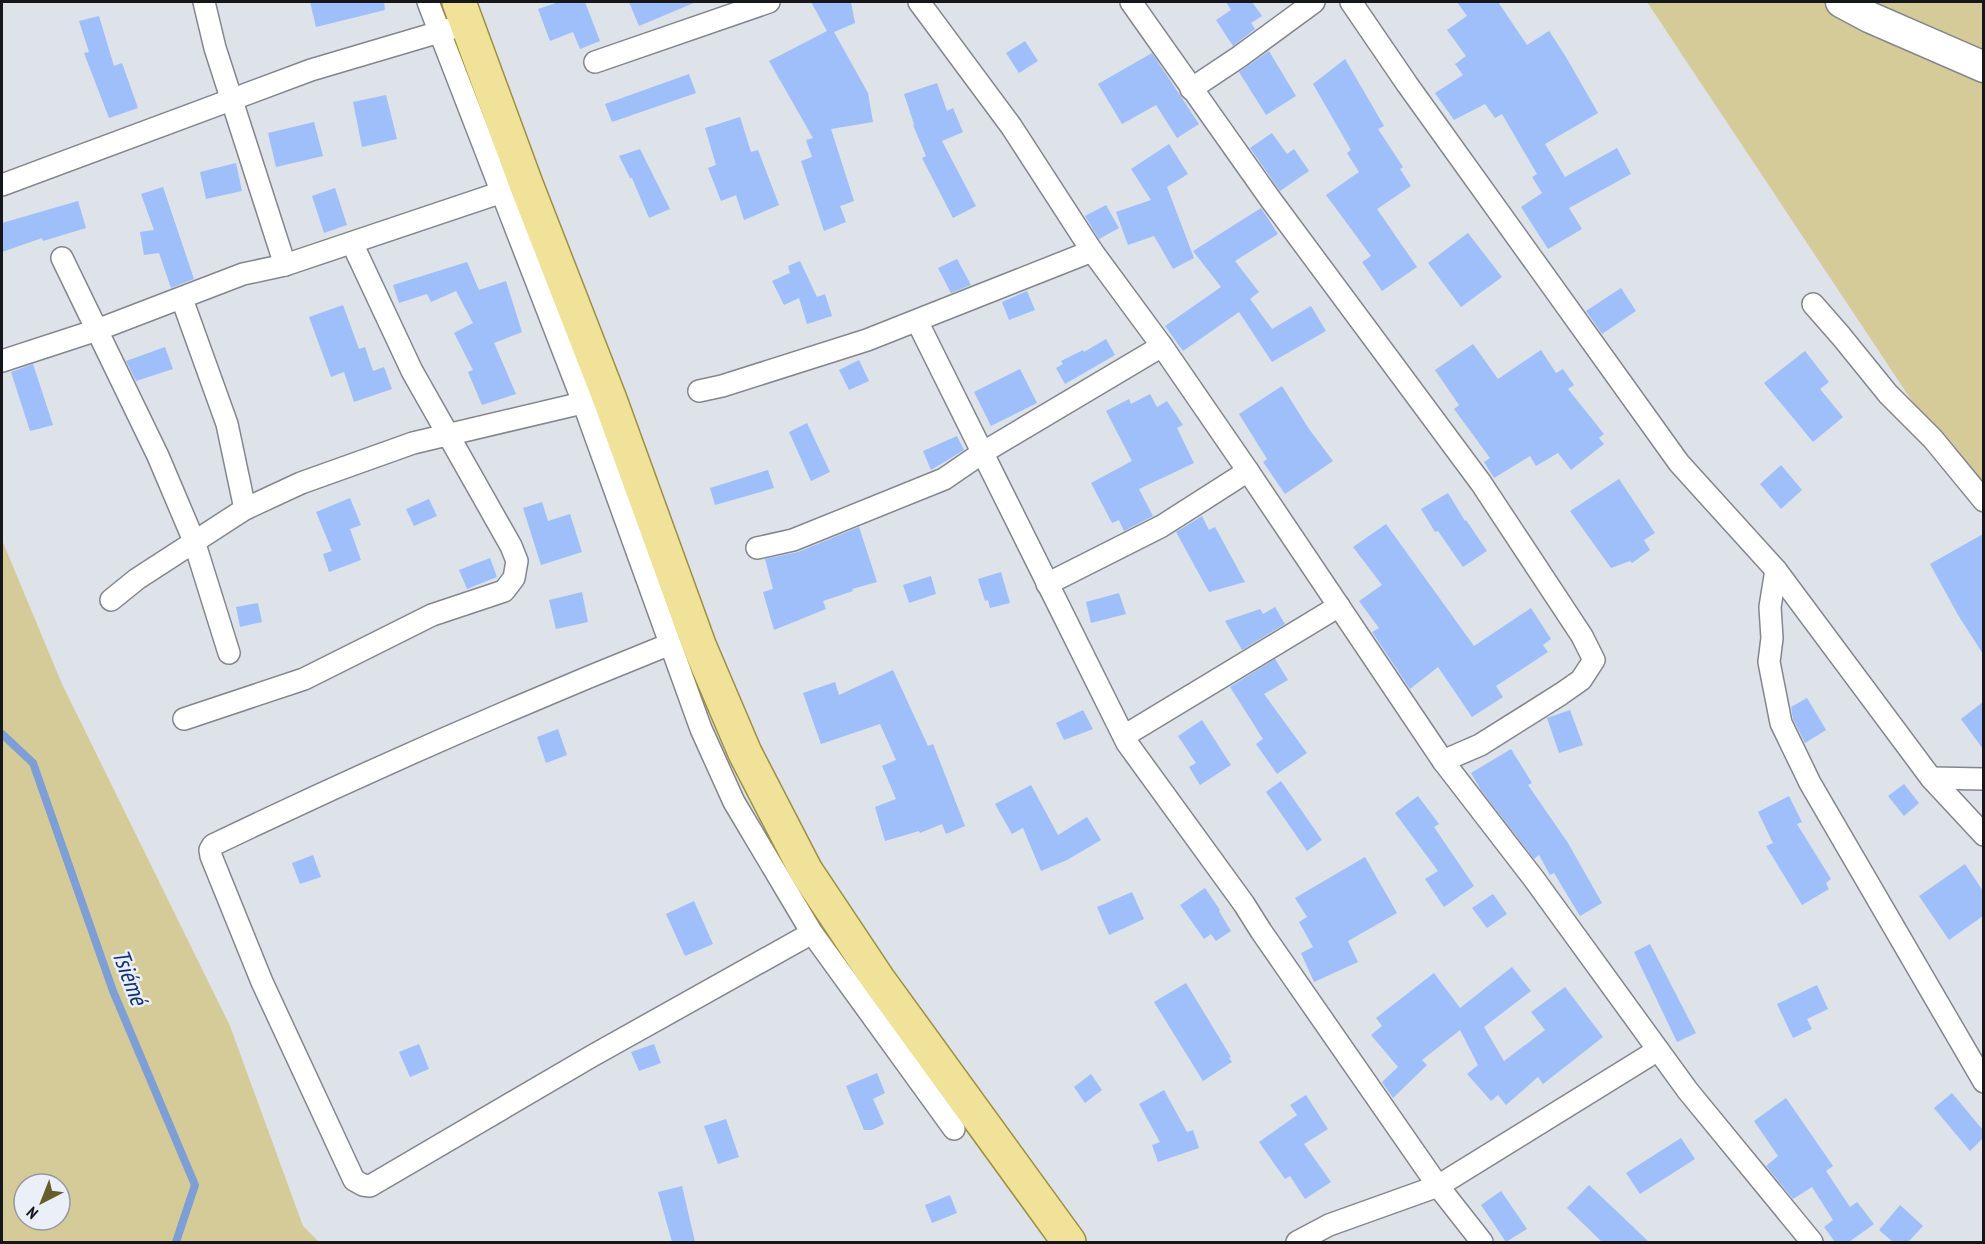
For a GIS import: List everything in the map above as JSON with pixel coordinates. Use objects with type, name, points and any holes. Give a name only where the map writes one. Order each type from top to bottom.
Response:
[{"type":"main road","points":[[455,19],[514,188],[596,399],[745,753],[806,872],[878,979],[1069,1242]]},
{"type":"street","points":[[204,2],[215,48],[285,265]]},
{"type":"street","points":[[428,2],[455,19]]},
{"type":"street","points":[[595,62],[769,2]]},
{"type":"street","points":[[919,2],[1011,126],[1092,251],[1162,346],[1443,761],[1534,879],[1688,1091],[1812,1242]]},
{"type":"street","points":[[1131,2],[1271,200],[1481,483],[1582,636],[1594,660],[1581,680],[1561,694],[1480,745],[1443,761]]},
{"type":"street","points":[[1191,89],[1314,2]]},
{"type":"street","points":[[1351,2],[1407,84],[1679,463],[1776,570],[1931,778],[1983,835]]},
{"type":"street","points":[[1841,2],[1869,17],[1983,67]]},
{"type":"street","points":[[2,185],[455,19]]},
{"type":"street","points":[[2,361],[97,330],[243,274],[285,265],[514,188]]},
{"type":"street","points":[[184,719],[304,679],[432,615],[504,591],[514,578],[517,561],[511,546],[412,371],[352,243]]},
{"type":"street","points":[[699,391],[722,386],[867,340],[1092,251]]},
{"type":"street","points":[[62,258],[158,456],[194,541],[229,652]]},
{"type":"street","points":[[182,299],[226,424],[245,509]]},
{"type":"street","points":[[1812,304],[1888,394],[1933,439],[1983,501]]},
{"type":"street","points":[[917,321],[1124,736],[1244,904],[1260,931],[1438,1186],[1482,1242]]},
{"type":"street","points":[[757,548],[793,540],[944,479],[982,453],[1162,346]]},
{"type":"street","points":[[111,600],[137,579],[245,509],[301,483],[413,443],[596,399],[670,644],[701,729],[734,802],[812,933],[954,1129]]},
{"type":"street","points":[[1047,585],[1162,526],[1248,471]]},
{"type":"street","points":[[1776,570],[1770,607],[1772,638],[1769,662],[1781,723],[1810,783],[1983,1082]]},
{"type":"street","points":[[1124,736],[1339,606]]},
{"type":"street","points":[[670,644],[548,693],[366,772],[213,845],[210,850],[262,982],[354,1180],[370,1186],[592,1056],[812,933]]},
{"type":"street","points":[[1931,778],[1983,780]]},
{"type":"street","points":[[1297,1242],[1334,1234],[1438,1186],[1658,1050]]},
{"type":"shaded area","points":[[1647,2],[1983,2],[1983,508]]},
{"type":"shaded area","points":[[2,540],[62,684],[230,1026],[303,1226],[319,1242],[2,1242]]},
{"type":"building","points":[[310,2],[384,2],[385,10],[316,27]]},
{"type":"building","points":[[559,2],[585,2],[600,41],[580,49],[573,32],[550,41],[538,9]]},
{"type":"building","points":[[629,2],[696,2],[639,26]]},
{"type":"building","points":[[811,2],[851,2],[855,23],[834,32],[868,93],[873,122],[831,129],[854,201],[840,206],[846,222],[824,231],[801,161],[812,157],[806,140],[813,138],[769,61],[827,31]]},
{"type":"building","points":[[1226,2],[1252,2],[1262,16],[1251,23],[1255,29],[1233,46],[1216,20],[1231,10]]},
{"type":"building","points":[[1457,2],[1498,2],[1527,45],[1549,31],[1566,57],[1598,113],[1545,144],[1565,177],[1617,148],[1631,174],[1569,208],[1582,229],[1548,249],[1521,207],[1542,193],[1532,177],[1537,174],[1502,114],[1495,118],[1485,104],[1454,120],[1435,93],[1463,75],[1455,64],[1466,56],[1447,30],[1467,16]]},
{"type":"building","points":[[99,16],[114,66],[122,63],[138,108],[109,118],[84,53],[89,52],[79,21]]},
{"type":"building","points":[[1025,41],[1038,61],[1019,73],[1006,53]]},
{"type":"building","points":[[1269,51],[1296,96],[1266,115],[1239,72]]},
{"type":"building","points":[[1152,53],[1199,124],[1177,138],[1156,105],[1122,124],[1098,84]]},
{"type":"building","points":[[1345,59],[1384,126],[1378,129],[1403,167],[1400,169],[1411,186],[1377,209],[1417,267],[1382,291],[1362,262],[1371,256],[1326,195],[1359,172],[1347,153],[1351,150],[1313,84]]},
{"type":"building","points":[[689,74],[696,93],[612,122],[605,104]]},
{"type":"building","points":[[937,83],[947,111],[953,108],[963,132],[942,141],[976,206],[953,218],[922,158],[926,156],[913,125],[904,94]]},
{"type":"building","points":[[386,95],[397,139],[362,147],[353,102]]},
{"type":"building","points":[[740,117],[751,152],[758,150],[779,205],[744,220],[736,195],[721,201],[708,168],[716,165],[705,128]]},
{"type":"building","points":[[314,122],[323,156],[276,167],[268,133]]},
{"type":"building","points":[[1272,133],[1287,154],[1294,149],[1309,171],[1280,191],[1250,148]]},
{"type":"building","points":[[1169,144],[1188,174],[1167,187],[1194,258],[1173,269],[1154,236],[1128,245],[1116,212],[1151,200],[1131,169]]},
{"type":"building","points":[[640,149],[670,209],[649,218],[632,178],[619,156]]},
{"type":"building","points":[[236,163],[242,191],[206,199],[200,172]]},
{"type":"building","points":[[163,187],[194,279],[171,288],[159,253],[144,255],[140,232],[154,230],[141,194]]},
{"type":"building","points":[[335,188],[347,225],[324,233],[312,196]]},
{"type":"building","points":[[78,201],[86,228],[43,241],[42,238],[2,252],[2,223]]},
{"type":"building","points":[[1106,205],[1119,228],[1099,239],[1085,216]]},
{"type":"building","points":[[1261,208],[1278,234],[1235,261],[1259,292],[1250,299],[1272,329],[1311,306],[1326,331],[1272,362],[1239,312],[1183,351],[1165,326],[1221,287],[1193,251]]},
{"type":"building","points":[[1468,233],[1502,277],[1461,307],[1428,263]]},
{"type":"building","points":[[957,259],[971,285],[951,293],[938,268]]},
{"type":"building","points":[[800,261],[817,297],[825,294],[832,316],[807,324],[799,298],[784,305],[772,281],[790,273],[788,266]]},
{"type":"building","points":[[467,262],[479,290],[506,281],[522,332],[494,343],[516,394],[482,405],[468,372],[473,370],[454,333],[473,323],[456,291],[431,302],[427,294],[399,303],[393,285]]},
{"type":"building","points":[[1621,288],[1636,311],[1602,334],[1586,311]]},
{"type":"building","points":[[1027,291],[1035,310],[1009,320],[1002,302]]},
{"type":"building","points":[[343,305],[359,349],[365,347],[373,371],[384,367],[392,389],[354,402],[344,372],[331,377],[309,317]]},
{"type":"building","points":[[1106,339],[1115,355],[1065,384],[1056,368],[1063,364],[1061,361],[1083,350],[1084,352]]},
{"type":"building","points":[[1473,344],[1498,379],[1541,350],[1556,373],[1563,369],[1574,385],[1568,389],[1604,434],[1599,438],[1604,444],[1571,470],[1558,453],[1536,466],[1530,456],[1494,478],[1484,462],[1490,458],[1454,409],[1459,405],[1435,370]]},
{"type":"building","points":[[165,347],[173,369],[136,381],[126,361]]},
{"type":"building","points":[[1805,351],[1829,382],[1820,389],[1843,417],[1813,442],[1764,383]]},
{"type":"building","points":[[859,360],[869,381],[849,390],[839,370]]},
{"type":"building","points":[[33,364],[53,425],[30,431],[11,372]]},
{"type":"building","points":[[1020,369],[1037,403],[991,426],[974,392]]},
{"type":"building","points":[[1282,386],[1309,429],[1333,461],[1285,494],[1263,462],[1267,459],[1239,414]]},
{"type":"building","points":[[1150,394],[1157,407],[1167,401],[1183,425],[1177,428],[1194,463],[1139,489],[1153,516],[1124,531],[1119,520],[1112,523],[1091,483],[1132,461],[1106,411],[1129,399],[1131,404]]},
{"type":"building","points":[[807,423],[830,472],[811,481],[789,432]]},
{"type":"building","points":[[957,436],[964,450],[931,470],[923,451]]},
{"type":"building","points":[[1781,465],[1802,490],[1781,509],[1760,484]]},
{"type":"building","points":[[768,470],[774,488],[715,505],[710,488]]},
{"type":"building","points":[[1619,479],[1655,533],[1644,540],[1650,550],[1632,563],[1630,561],[1611,568],[1570,511]]},
{"type":"building","points":[[1448,493],[1487,551],[1463,567],[1438,531],[1435,532],[1421,509]]},
{"type":"building","points":[[350,498],[361,525],[350,529],[361,560],[329,572],[323,554],[332,551],[316,512]]},
{"type":"building","points":[[429,499],[437,516],[414,526],[406,509]]},
{"type":"building","points":[[542,502],[548,521],[570,514],[582,552],[541,565],[523,508]]},
{"type":"building","points":[[1202,516],[1209,530],[1215,527],[1245,582],[1209,592],[1176,532]]},
{"type":"building","points":[[1386,524],[1474,646],[1531,608],[1551,639],[1543,645],[1548,652],[1496,686],[1503,697],[1472,717],[1438,667],[1410,689],[1372,632],[1379,628],[1359,601],[1382,585],[1353,547]]},
{"type":"building","points":[[859,527],[877,582],[823,601],[826,609],[774,630],[763,592],[773,589],[765,559],[798,552]]},
{"type":"building","points":[[1983,534],[1983,654],[1930,564]]},
{"type":"building","points":[[490,558],[497,577],[467,589],[459,570]]},
{"type":"building","points":[[1001,572],[1010,603],[990,608],[988,600],[985,601],[978,579]]},
{"type":"building","points":[[931,576],[936,594],[909,603],[903,585]]},
{"type":"building","points":[[582,592],[588,622],[556,629],[549,600]]},
{"type":"building","points":[[1119,593],[1126,614],[1091,623],[1086,602]]},
{"type":"building","points":[[258,603],[262,622],[240,627],[236,607]]},
{"type":"building","points":[[1275,607],[1285,624],[1242,650],[1225,621],[1260,609],[1263,614]]},
{"type":"building","points":[[1275,659],[1288,680],[1264,694],[1307,753],[1277,774],[1256,744],[1263,739],[1230,687]]},
{"type":"building","points":[[893,670],[928,746],[933,744],[965,826],[946,834],[942,824],[920,833],[919,831],[885,841],[875,807],[896,799],[882,766],[896,760],[880,724],[821,744],[803,693],[835,682],[839,695]]},
{"type":"building","points":[[1807,698],[1826,730],[1805,743],[1793,719],[1791,707]]},
{"type":"building","points":[[1983,702],[1983,749],[1961,719]]},
{"type":"building","points":[[1083,710],[1093,729],[1064,740],[1056,723]]},
{"type":"building","points":[[1570,710],[1583,745],[1559,753],[1547,718]]},
{"type":"building","points":[[1202,720],[1231,765],[1200,785],[1189,767],[1196,763],[1178,736]]},
{"type":"building","points":[[558,729],[567,755],[546,763],[537,737]]},
{"type":"building","points":[[1511,749],[1532,783],[1528,785],[1568,843],[1602,903],[1580,916],[1554,873],[1550,875],[1539,855],[1534,859],[1481,790],[1471,773]]},
{"type":"building","points":[[1281,781],[1322,840],[1307,851],[1266,792]]},
{"type":"building","points":[[1904,784],[1919,803],[1904,816],[1888,796]]},
{"type":"building","points":[[1031,785],[1058,835],[1087,817],[1101,840],[1067,860],[1041,871],[1023,828],[1012,834],[995,804]]},
{"type":"building","points":[[1418,796],[1439,824],[1434,827],[1474,886],[1444,907],[1425,879],[1438,871],[1395,813]]},
{"type":"building","points":[[1789,796],[1802,822],[1797,824],[1831,879],[1826,883],[1829,889],[1802,905],[1766,846],[1773,843],[1758,812]]},
{"type":"building","points":[[313,855],[321,877],[300,884],[292,863]]},
{"type":"building","points":[[1365,857],[1397,913],[1348,941],[1358,962],[1314,982],[1301,953],[1313,947],[1299,922],[1307,917],[1295,898]]},
{"type":"building","points":[[1965,864],[1983,891],[1983,916],[1949,940],[1919,896]]},
{"type":"building","points":[[1205,888],[1231,931],[1216,941],[1211,934],[1204,939],[1180,905]]},
{"type":"building","points":[[1132,892],[1144,919],[1109,935],[1097,907]]},
{"type":"building","points":[[1493,894],[1507,914],[1487,928],[1472,908]]},
{"type":"building","points":[[694,901],[713,944],[685,956],[666,914]]},
{"type":"building","points":[[1650,944],[1696,1033],[1677,1042],[1634,952]]},
{"type":"building","points":[[1512,967],[1531,991],[1484,1027],[1504,1061],[1545,1030],[1531,1012],[1565,987],[1603,1037],[1543,1084],[1538,1077],[1506,1105],[1498,1095],[1491,1101],[1467,1074],[1478,1065],[1460,1030],[1422,1060],[1427,1065],[1393,1098],[1382,1082],[1398,1067],[1371,1035],[1382,1026],[1376,1018],[1434,973],[1460,1008]]},
{"type":"building","points":[[1186,983],[1232,1062],[1203,1081],[1154,1002]]},
{"type":"building","points":[[1817,985],[1828,1009],[1807,1019],[1812,1029],[1793,1038],[1777,1004]]},
{"type":"building","points":[[419,1044],[429,1069],[410,1077],[399,1052]]},
{"type":"building","points":[[654,1044],[661,1063],[639,1071],[631,1052]]},
{"type":"building","points":[[877,1073],[885,1093],[873,1099],[884,1124],[872,1130],[864,1130],[846,1086]]},
{"type":"building","points":[[1091,1074],[1102,1090],[1085,1103],[1074,1087]]},
{"type":"building","points":[[1164,1090],[1187,1132],[1193,1130],[1199,1148],[1158,1162],[1152,1145],[1160,1142],[1139,1104]]},
{"type":"building","points":[[1952,1093],[1983,1130],[1983,1138],[1970,1151],[1934,1108]]},
{"type":"building","points":[[1306,1095],[1328,1129],[1304,1144],[1331,1182],[1305,1199],[1290,1176],[1285,1179],[1259,1142],[1297,1115],[1290,1105]]},
{"type":"building","points":[[1786,1098],[1833,1166],[1826,1171],[1850,1207],[1857,1202],[1874,1224],[1849,1242],[1835,1242],[1824,1227],[1833,1220],[1812,1187],[1793,1199],[1766,1166],[1778,1156],[1754,1121]]},
{"type":"building","points":[[726,1119],[739,1157],[718,1164],[704,1126]]},
{"type":"building","points":[[1681,1138],[1695,1159],[1640,1194],[1626,1173]]},
{"type":"building","points":[[1589,1185],[1649,1242],[1602,1242],[1567,1208]]},
{"type":"building","points":[[682,1186],[695,1242],[672,1242],[658,1192]]},
{"type":"building","points":[[1501,1191],[1527,1229],[1506,1242],[1481,1205]]},
{"type":"building","points":[[950,1195],[957,1213],[932,1223],[925,1205]]},
{"type":"building","points":[[1900,1205],[1923,1226],[1908,1242],[1893,1242],[1879,1230]]},
{"type":"waterway","name":"Tsiémé","points":[[2,734],[33,763],[113,991],[195,1185],[176,1242]]}]
